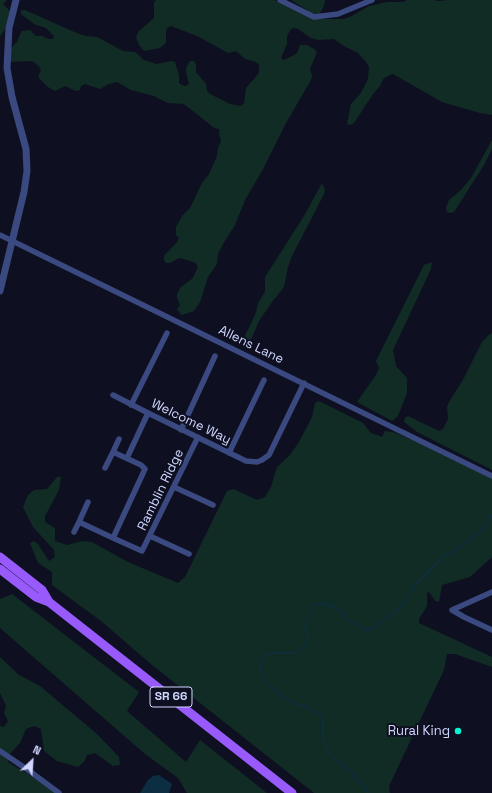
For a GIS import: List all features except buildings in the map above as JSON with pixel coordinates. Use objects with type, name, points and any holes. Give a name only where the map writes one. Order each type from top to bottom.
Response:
[{"type":"main road","name":"SR 66","points":[[0,557],[42,590],[49,602]]},
{"type":"main road","name":"SR 66","points":[[0,569],[36,597],[49,602],[292,793]]},
{"type":"street","points":[[0,291],[24,192],[27,170],[26,149],[12,97],[7,68],[9,28],[16,0]]},
{"type":"street","points":[[280,0],[314,17],[338,14],[372,0]]},
{"type":"street","name":"Allens Lane","points":[[0,235],[492,476]]},
{"type":"street","points":[[131,404],[166,333]]},
{"type":"street","points":[[181,430],[215,356]]},
{"type":"street","points":[[229,453],[264,380]]},
{"type":"street","name":"Welcome Way","points":[[113,395],[148,414],[246,461],[257,462],[269,455],[304,383]]},
{"type":"street","points":[[127,458],[148,414]]},
{"type":"street","name":"Ramblin Ridge","points":[[113,538],[142,551],[198,437]]},
{"type":"street","points":[[105,468],[119,439]]},
{"type":"street","points":[[79,522],[113,538],[145,469],[127,458],[113,452]]},
{"type":"street","points":[[174,487],[213,505]]},
{"type":"street","points":[[74,532],[88,502]]},
{"type":"street","points":[[150,536],[189,554]]},
{"type":"street","points":[[492,592],[452,610],[492,630]]},
{"type":"street","points":[[0,751],[59,793]]},
{"type":"green space","points":[[0,0],[7,0],[3,4],[15,16],[0,36]]},
{"type":"green space","points":[[156,0],[274,0],[307,13],[307,10],[291,0],[325,0],[319,19],[343,19],[350,17],[369,6],[387,2],[403,2],[407,0],[492,0],[492,115],[442,102],[393,74],[383,79],[380,86],[354,123],[350,125],[347,124],[351,104],[361,93],[368,79],[369,67],[358,53],[334,39],[318,40],[311,38],[298,29],[291,29],[287,36],[287,44],[281,58],[284,60],[297,53],[300,45],[307,45],[314,49],[317,52],[310,69],[312,76],[311,80],[286,123],[262,171],[245,200],[235,225],[218,254],[217,264],[208,277],[200,302],[194,311],[182,315],[177,309],[180,305],[177,294],[181,287],[193,278],[198,267],[196,263],[181,258],[170,263],[166,263],[164,256],[177,242],[179,238],[176,235],[176,227],[182,216],[190,208],[217,156],[221,141],[219,134],[220,130],[213,127],[184,104],[168,103],[154,96],[131,90],[117,82],[100,89],[85,84],[81,86],[80,90],[76,91],[65,86],[55,91],[48,87],[38,77],[41,70],[39,66],[32,61],[8,62],[9,50],[17,42],[22,31],[30,30],[36,36],[42,36],[49,39],[53,39],[54,36],[46,28],[34,24],[21,14],[21,10],[25,10],[79,34],[97,37],[123,51],[135,52],[142,59],[156,64],[171,61],[175,62],[179,75],[179,83],[182,85],[186,86],[189,84],[186,68],[190,61],[194,61],[196,65],[196,72],[206,84],[207,91],[210,94],[230,104],[241,106],[244,103],[246,88],[259,73],[259,65],[256,62],[245,59],[236,51],[228,53],[197,36],[171,26],[167,28],[166,31],[166,43],[160,48],[144,51],[139,45],[136,37],[139,31],[154,18],[154,3]]},
{"type":"green space","points":[[492,140],[492,149],[484,165],[454,212],[447,212],[446,208],[449,200],[461,190],[471,178]]},
{"type":"green space","points":[[322,183],[325,190],[324,194],[292,256],[284,287],[259,321],[250,342],[246,344],[243,343],[255,315],[259,301],[265,292],[265,277],[304,216]]},
{"type":"green space","points":[[432,262],[431,269],[393,350],[396,366],[407,378],[407,393],[398,416],[392,421],[357,402],[376,375],[379,368],[376,361],[424,265]]},
{"type":"green space","points":[[492,333],[492,470],[417,432],[404,422],[405,418],[408,416],[439,431],[443,429],[448,419],[447,407],[450,400],[463,380],[482,342]]},
{"type":"green space","points":[[319,401],[363,423],[371,433],[382,437],[385,431],[393,432],[441,452],[492,478],[492,557],[470,577],[442,585],[439,602],[435,601],[430,593],[427,592],[427,606],[419,619],[419,623],[492,657],[492,667],[455,654],[447,654],[444,670],[389,786],[390,793],[314,793],[152,665],[101,621],[52,585],[52,572],[38,563],[30,543],[34,541],[38,544],[49,561],[55,557],[54,550],[33,527],[23,507],[28,495],[34,490],[47,489],[57,477],[61,477],[59,490],[45,516],[45,522],[55,528],[55,541],[67,545],[82,541],[92,542],[128,562],[178,583],[185,577],[227,491],[234,489],[257,500],[265,497],[271,487],[277,467],[290,455],[299,442],[312,417],[315,403]]},
{"type":"green space","points":[[12,594],[139,692],[127,711],[186,762],[200,740],[267,793],[187,793],[178,778],[145,754],[0,628],[0,599]]},
{"type":"green space","points":[[0,657],[19,675],[40,686],[97,734],[119,757],[120,765],[113,766],[95,753],[87,755],[84,762],[78,767],[57,761],[44,751],[41,729],[34,726],[26,729],[20,743],[10,754],[8,762],[50,788],[55,793],[0,793],[0,726],[4,727],[8,721],[4,713],[6,706],[0,693]]},
{"type":"water","points":[[159,775],[172,784],[169,793],[140,793],[148,780],[153,776]]},
{"type":"waterway","points":[[368,793],[351,772],[328,753],[323,739],[323,721],[320,715],[309,707],[298,705],[288,700],[265,681],[261,673],[260,664],[262,658],[267,654],[273,653],[294,653],[303,647],[307,642],[308,635],[305,626],[307,619],[315,605],[320,603],[335,607],[341,611],[346,618],[362,629],[367,630],[373,628],[395,612],[404,603],[415,585],[444,556],[460,547],[481,531],[492,516]]},
{"type":"place","name":"Rural King","points":[[458,731]]}]
